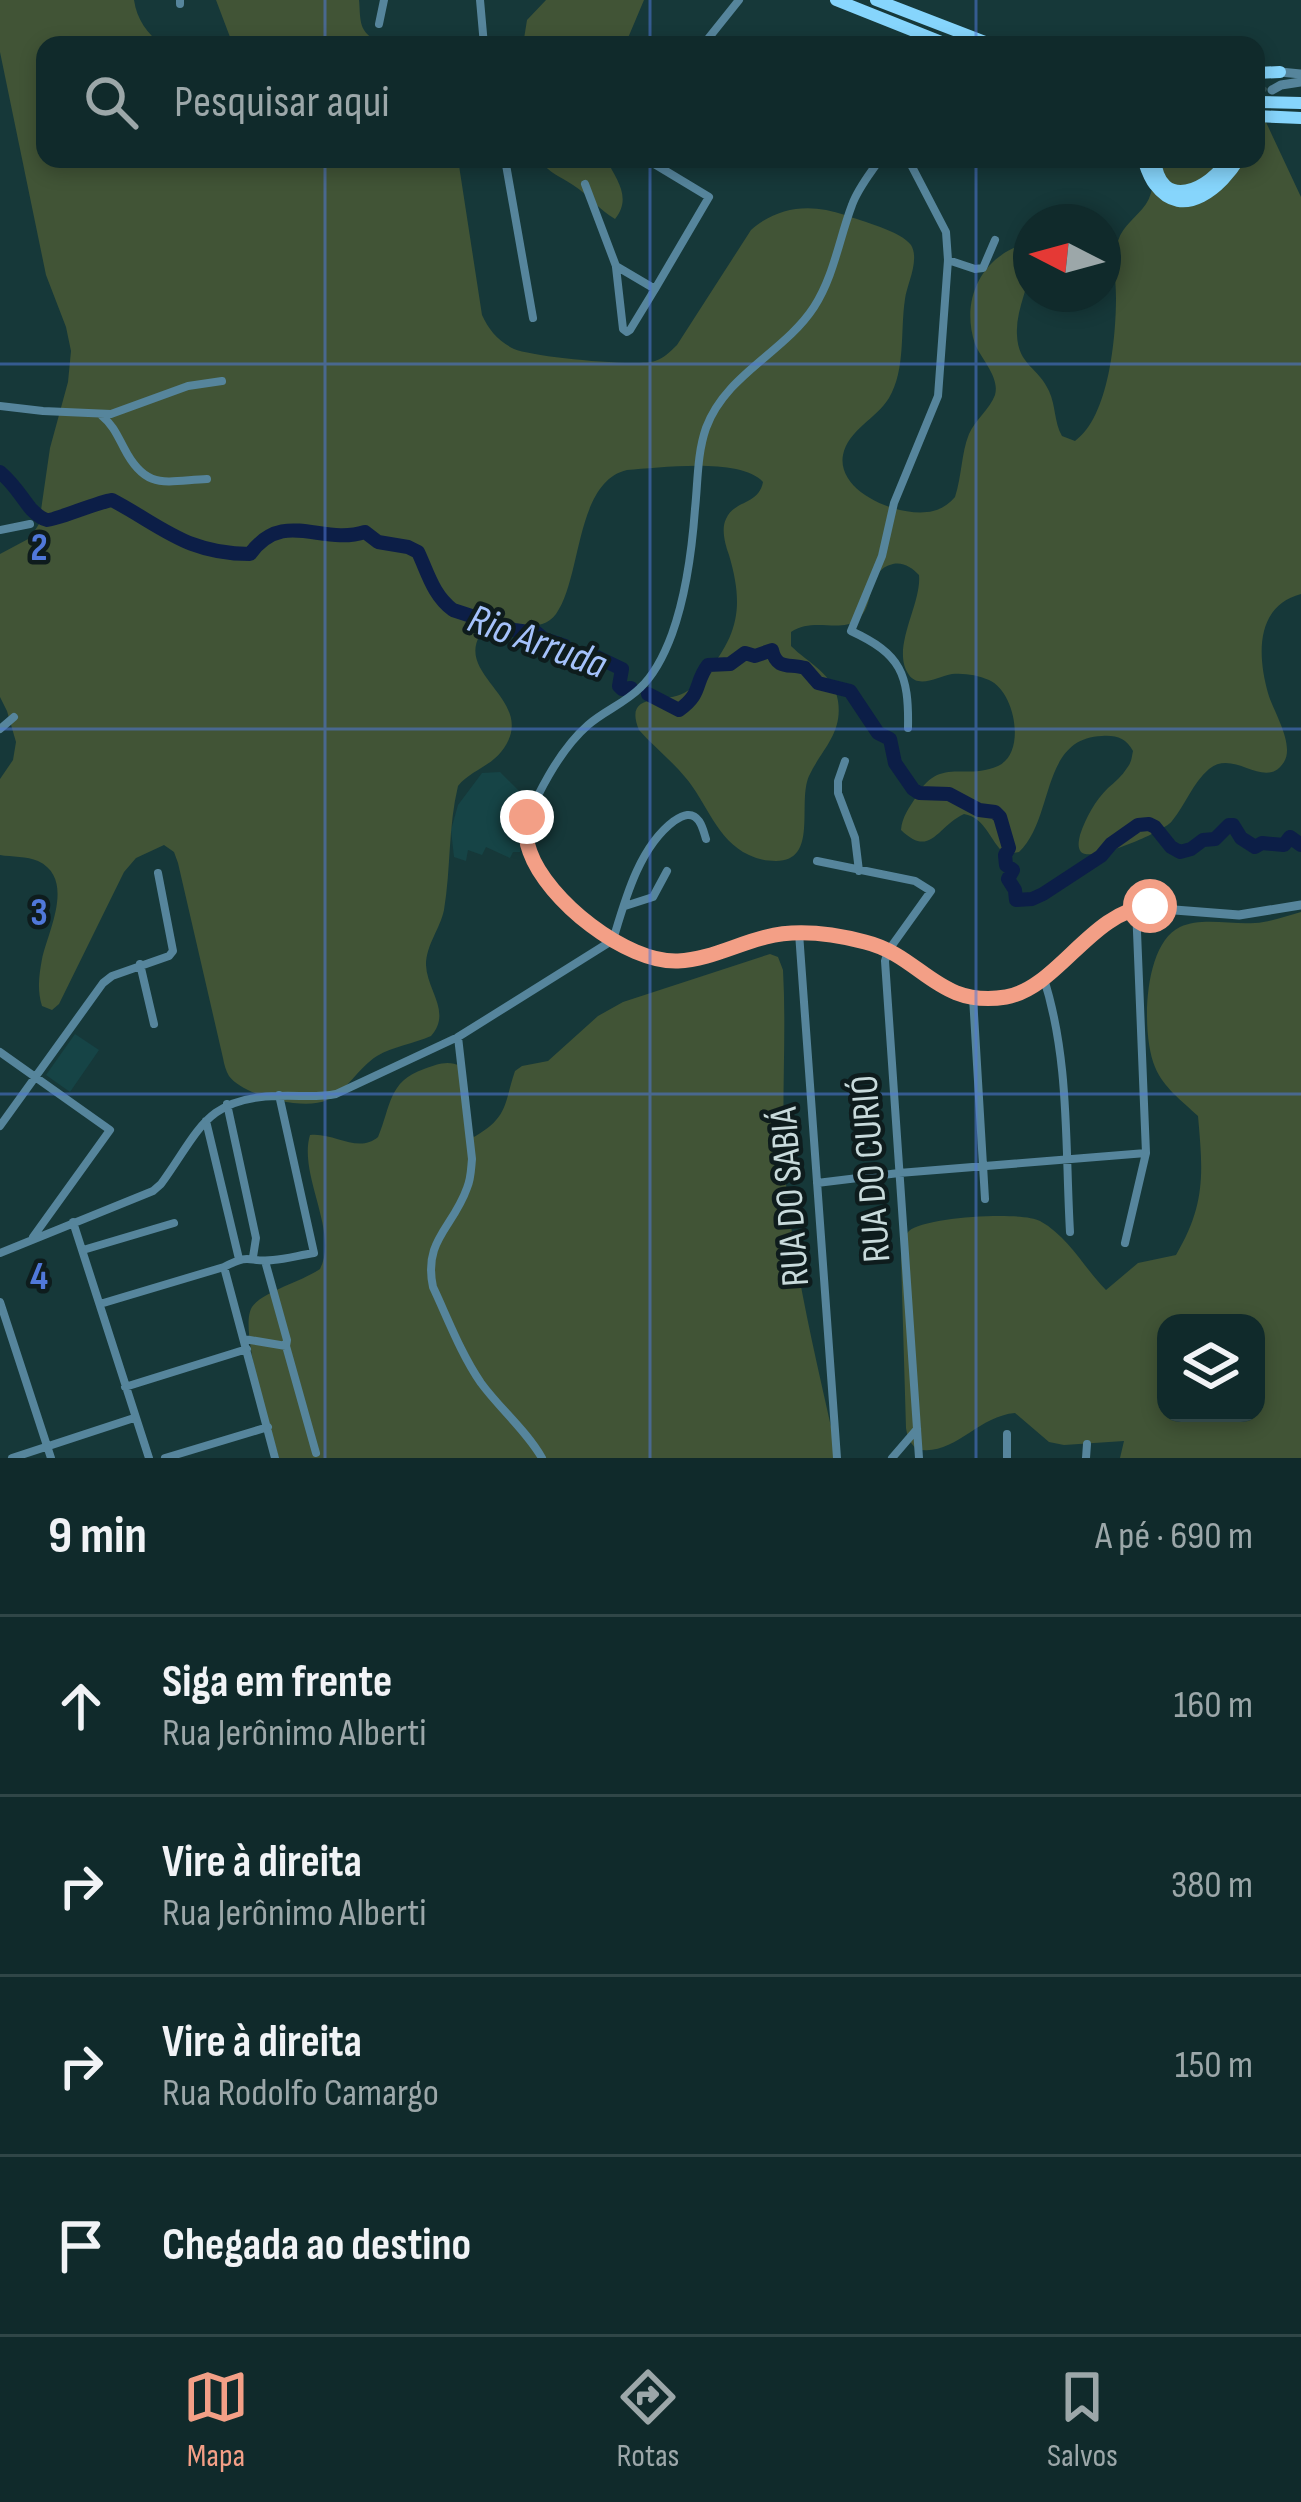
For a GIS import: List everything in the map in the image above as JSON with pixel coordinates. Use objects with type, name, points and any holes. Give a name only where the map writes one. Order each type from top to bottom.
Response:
[{"type":"main road","points":[[836,0],[941,36]]},
{"type":"main road","points":[[876,0],[896,4],[948,36]]},
{"type":"main road","points":[[1265,82],[1280,72]]},
{"type":"main road","points":[[1265,101],[1301,103]]},
{"type":"main road","points":[[1265,116],[1301,118]]},
{"type":"main road","points":[[1146,168],[1161,192],[1190,200],[1216,189],[1232,168]]},
{"type":"main road","points":[[1156,168],[1166,186],[1190,191],[1212,180],[1221,168]]},
{"type":"street","points":[[379,24],[384,0]]},
{"type":"street","points":[[480,0],[483,36]]},
{"type":"street","points":[[710,36],[739,0]]},
{"type":"street","points":[[1280,72],[1301,78]]},
{"type":"street","points":[[1265,83],[1301,78]]},
{"type":"street","points":[[507,168],[533,318]]},
{"type":"street","points":[[585,184],[616,266],[620,320],[627,332],[709,197],[661,168]]},
{"type":"street","points":[[874,168],[853,202],[830,277],[815,306],[796,331],[725,394],[709,422],[698,460],[695,513],[679,609],[655,670],[632,695],[577,736],[527,817],[528,849],[549,887],[613,940],[655,957],[682,961],[799,932],[868,942],[939,986],[973,998],[999,998],[1027,989],[1099,929],[1136,907],[1239,914],[1301,905]]},
{"type":"street","points":[[908,728],[906,681],[898,661],[851,631],[882,556],[894,503],[938,396],[946,232],[913,168]]},
{"type":"street","points":[[948,260],[983,268],[995,240]]},
{"type":"street","points":[[616,266],[655,289]]},
{"type":"street","points":[[0,406],[100,415],[188,386],[222,381]]},
{"type":"street","points":[[100,415],[144,477],[207,479]]},
{"type":"street","points":[[0,530],[30,524]]},
{"type":"street","points":[[0,729],[14,717]]},
{"type":"street","points":[[844,761],[838,793],[855,838],[859,871]]},
{"type":"street","points":[[1,1251],[153,1190],[206,1119],[227,1103],[336,1094],[458,1037],[613,940],[642,863],[668,826],[686,814],[693,815],[706,839]]},
{"type":"street","points":[[817,861],[914,881],[932,890],[888,951]]},
{"type":"street","points":[[624,906],[653,897],[667,871]]},
{"type":"street","points":[[0,1126],[103,983],[173,951],[158,873]]},
{"type":"street","points":[[1125,1243],[1146,1154],[1136,907]]},
{"type":"street","name":"RUA DO SABIÁ","points":[[799,932],[837,1458]]},
{"type":"street","name":"RUA DO CURIÓ","points":[[888,951],[885,961],[920,1458]]},
{"type":"street","points":[[140,964],[154,1024]]},
{"type":"street","points":[[1043,976],[1062,1055],[1070,1232]]},
{"type":"street","points":[[973,998],[985,1199]]},
{"type":"street","points":[[458,1037],[472,1159],[470,1178],[466,1193],[434,1244],[430,1274],[472,1369],[542,1458]]},
{"type":"street","points":[[0,1052],[110,1130],[32,1238]]},
{"type":"street","points":[[100,1304],[239,1259],[265,1261],[314,1253],[279,1096]]},
{"type":"street","points":[[227,1103],[256,1238],[253,1258]]},
{"type":"street","points":[[206,1119],[239,1259]]},
{"type":"street","points":[[817,1183],[1146,1154]]},
{"type":"street","points":[[73,1222],[148,1458]]},
{"type":"street","points":[[83,1250],[174,1223]]},
{"type":"street","points":[[265,1261],[316,1453]]},
{"type":"street","points":[[224,1267],[275,1458]]},
{"type":"street","points":[[0,1302],[50,1453]]},
{"type":"street","points":[[125,1387],[246,1344],[286,1346]]},
{"type":"street","points":[[13,1458],[50,1453],[134,1418]]},
{"type":"street","points":[[165,1458],[268,1426]]},
{"type":"street","points":[[892,1458],[917,1429]]},
{"type":"street","points":[[1007,1435],[1007,1458]]},
{"type":"street","points":[[1086,1458],[1087,1444]]},
{"type":"shaded area","points":[[500,772],[525,797],[520,852],[513,852],[510,858],[486,847],[482,855],[468,850],[466,861],[454,857],[451,830],[458,805],[482,773]]},
{"type":"shaded area","points":[[75,1034],[99,1050],[70,1092],[46,1075]]},
{"type":"green space","points":[[0,0],[134,0],[152,36],[36,36],[36,168],[459,168],[482,315],[499,339],[514,349],[607,362],[644,363],[661,358],[677,345],[751,230],[784,212],[832,211],[899,235],[911,245],[914,258],[898,375],[889,398],[846,446],[844,469],[860,492],[874,500],[920,512],[939,509],[955,497],[969,434],[995,395],[995,382],[971,327],[973,295],[987,268],[1013,249],[1018,345],[1049,391],[1062,436],[1075,441],[1096,414],[1108,375],[1115,312],[1121,312],[1121,234],[1149,199],[1157,168],[1265,168],[1265,120],[1301,197],[1301,594],[1275,609],[1262,648],[1268,693],[1287,755],[1268,773],[1219,764],[1203,775],[1166,826],[1127,845],[1087,854],[1079,846],[1085,822],[1099,798],[1129,766],[1133,751],[1112,736],[1082,740],[1058,765],[1038,820],[1019,852],[1005,854],[982,825],[964,814],[927,841],[911,838],[901,830],[902,825],[925,785],[943,773],[998,766],[1007,759],[1015,736],[1005,696],[989,680],[957,674],[918,681],[909,675],[903,652],[919,575],[907,566],[893,564],[878,573],[867,607],[857,620],[791,632],[791,646],[826,676],[836,692],[839,713],[830,741],[809,776],[798,852],[776,861],[752,856],[728,840],[685,777],[639,730],[636,709],[690,689],[725,646],[737,605],[725,523],[735,508],[757,495],[763,482],[752,474],[719,467],[627,470],[610,478],[598,492],[556,614],[538,625],[495,626],[480,635],[475,650],[478,664],[505,704],[511,734],[496,757],[458,786],[444,910],[426,965],[439,1010],[437,1027],[431,1036],[377,1056],[327,1100],[304,1104],[247,1090],[229,1076],[225,1065],[174,852],[164,845],[136,858],[124,872],[52,1010],[42,1006],[39,977],[56,906],[56,880],[38,861],[0,855],[0,779],[13,760],[16,742],[0,697],[0,554],[30,538],[39,524],[71,351],[46,275],[0,52]]},
{"type":"green space","points":[[216,0],[359,0],[361,23],[370,36],[230,36]]},
{"type":"green space","points":[[546,0],[644,0],[629,36],[524,36],[527,20]]},
{"type":"green space","points":[[548,168],[611,168],[623,196],[615,219],[579,189]]},
{"type":"green space","points":[[1301,912],[1301,1458],[1120,1458],[1124,1441],[1049,1442],[1015,1413],[989,1421],[942,1448],[916,1449],[906,1428],[901,1258],[909,1231],[952,1219],[1030,1218],[1059,1235],[1106,1290],[1138,1263],[1176,1255],[1193,1220],[1200,1188],[1198,1116],[1155,1067],[1147,1013],[1152,970],[1168,937],[1180,927],[1272,920]]},
{"type":"green space","points":[[770,954],[778,957],[783,970],[784,1157],[790,1218],[838,1458],[279,1458],[257,1380],[249,1319],[257,1302],[320,1269],[325,1254],[309,1168],[310,1135],[370,1142],[378,1137],[392,1096],[403,1080],[447,1063],[461,1066],[469,1132],[474,1137],[499,1116],[515,1071],[548,1061],[598,1016],[623,1002]]},
{"type":"waterway","name":"Rio Arruda","points":[[0,472],[45,519],[112,500],[176,537],[228,553],[250,554],[276,533],[365,532],[378,542],[418,552],[436,591],[453,610],[537,633],[565,646],[575,660],[597,657],[622,669],[619,686],[631,688]]},
{"type":"waterway","name":"Rio Arruda","points":[[648,694],[679,710],[692,698],[708,665],[730,664],[745,653],[755,656],[772,650],[781,664],[805,668],[818,683],[850,691],[878,733],[890,739],[895,763],[913,789],[949,794],[1000,817],[1009,848],[1006,865],[1013,870],[1008,879],[1016,900],[1043,894],[1138,825],[1155,827],[1180,852],[1215,839],[1229,825],[1255,847],[1284,845],[1290,837],[1301,845]]},
{"type":"route","points":[[527,817],[528,849],[549,887],[613,940],[668,961],[799,932],[868,942],[902,958],[957,995],[999,998],[1027,989],[1099,929],[1136,907],[1150,906]]}]
